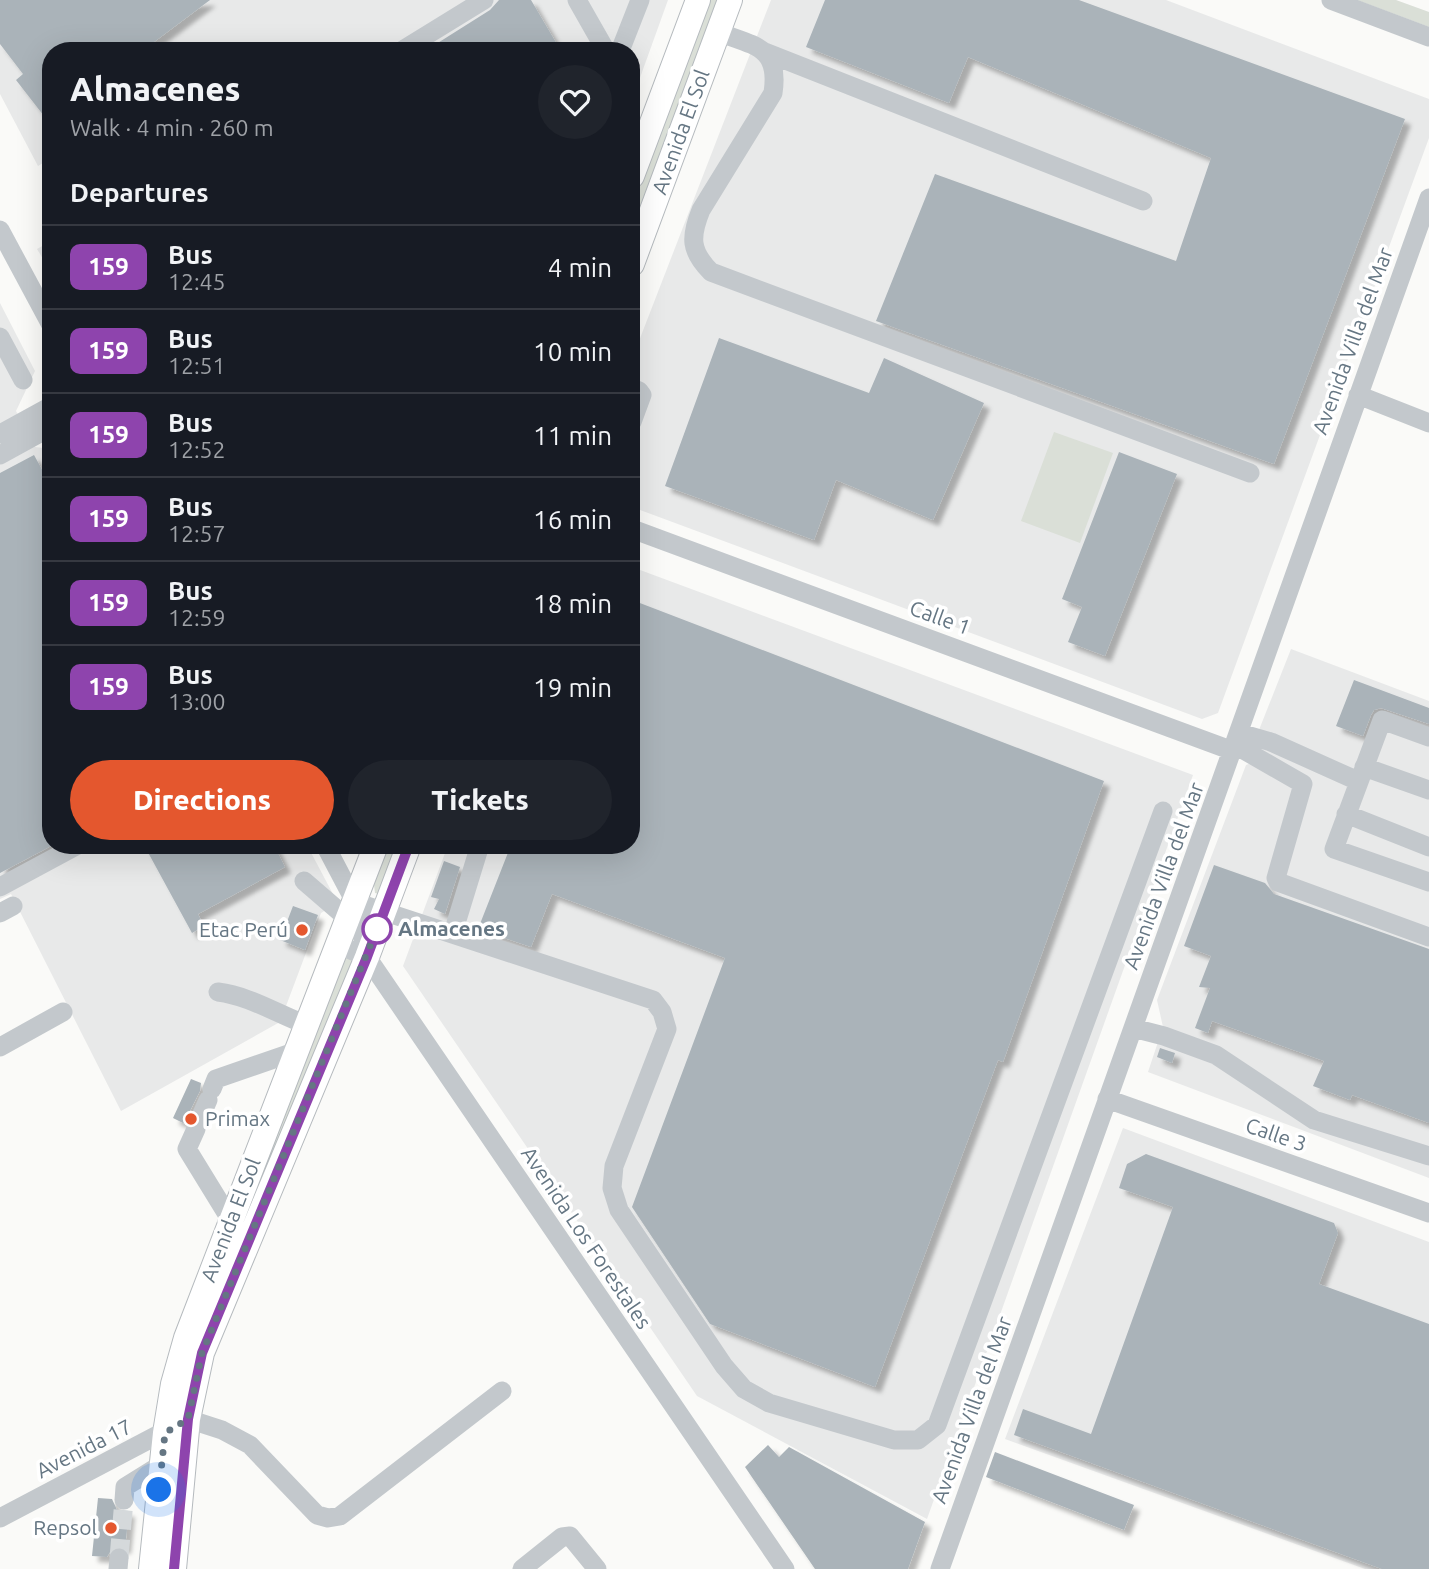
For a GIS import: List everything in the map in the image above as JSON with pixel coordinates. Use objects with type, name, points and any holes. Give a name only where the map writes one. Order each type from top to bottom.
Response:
[{"type":"main road","name":"Avenida El Sol","points":[[640,155],[698,0]]},
{"type":"main road","name":"Avenida El Sol","points":[[640,242],[730,0]]},
{"type":"main road","name":"Avenida El Sol","points":[[151,1569],[165,1433],[173,1384],[186,1338],[373,854]]},
{"type":"main road","name":"Avenida El Sol","points":[[174,1569],[188,1419],[202,1353],[367,957],[406,854]]},
{"type":"street","points":[[416,42],[484,0]]},
{"type":"street","points":[[577,0],[601,42]]},
{"type":"street","points":[[624,42],[640,0]]},
{"type":"street","points":[[1331,0],[1429,37]]},
{"type":"street","points":[[718,32],[1143,201]]},
{"type":"street","points":[[765,52],[773,62],[776,74],[773,93],[701,210],[694,228],[694,247],[698,259],[711,272],[1250,473]]},
{"type":"street","name":"Avenida Villa del Mar","points":[[940,1569],[1429,198]]},
{"type":"street","points":[[0,230],[42,308]]},
{"type":"street","points":[[0,337],[23,380]]},
{"type":"street","points":[[1358,395],[1429,423]]},
{"type":"street","points":[[0,434],[42,411]]},
{"type":"street","points":[[0,455],[42,432]]},
{"type":"street","name":"Calle 1","points":[[640,531],[1236,743]]},
{"type":"street","points":[[1429,737],[1382,720],[1334,849],[1429,882]]},
{"type":"street","points":[[1236,743],[1271,742],[1361,774],[1429,790]]},
{"type":"street","points":[[1236,743],[1303,784],[1276,878],[1278,882],[1429,937]]},
{"type":"street","points":[[304,881],[351,910],[384,911],[653,1000],[662,1012],[667,1029],[614,1166],[612,1188],[619,1210],[724,1366],[744,1389],[769,1403],[894,1440],[918,1440],[937,1425],[1163,811]]},
{"type":"street","points":[[1346,814],[1429,847]]},
{"type":"street","points":[[0,887],[61,854]]},
{"type":"street","points":[[329,854],[367,957]]},
{"type":"street","points":[[453,933],[477,854]]},
{"type":"street","points":[[339,945],[367,957]]},
{"type":"street","name":"Avenida Los Forestales","points":[[367,957],[785,1569]]},
{"type":"street","points":[[218,992],[245,998],[307,1025]]},
{"type":"street","points":[[0,1047],[63,1012]]},
{"type":"street","points":[[1133,1028],[1216,1055],[1314,1120],[1429,1156]]},
{"type":"street","points":[[230,1219],[187,1149],[216,1079],[297,1051]]},
{"type":"street","name":"Calle 3","points":[[1107,1099],[1429,1213]]},
{"type":"street","points":[[188,1419],[222,1430],[250,1445],[317,1515],[328,1518],[340,1516],[502,1391]]},
{"type":"street","name":"Avenida 17","points":[[0,1518],[188,1419]]},
{"type":"street","points":[[124,1500],[125,1487],[162,1464]]},
{"type":"street","points":[[522,1569],[562,1537],[570,1536],[597,1569]]},
{"type":"shaded area","points":[[0,0],[668,0],[640,78],[640,42],[42,42],[42,164],[38,166],[0,94]]},
{"type":"shaded area","points":[[705,0],[717,0],[640,207],[640,176]]},
{"type":"shaded area","points":[[771,0],[1166,0],[1429,99],[1429,138],[1218,713],[1202,719],[640,510],[640,338]]},
{"type":"shaded area","points":[[1357,0],[1396,0],[1429,12],[1429,27]]},
{"type":"shaded area","name":"Etac Perú","points":[[0,303],[35,371],[16,411],[35,447],[42,448],[42,854],[312,854],[334,896],[326,910],[321,913],[280,1022],[121,1111],[11,894],[0,899]]},
{"type":"shaded area","points":[[1054,432],[1113,453],[1080,543],[1021,521]]},
{"type":"shaded area","points":[[640,570],[1193,775],[927,1519],[697,1396],[403,966],[445,854],[640,854]]},
{"type":"shaded area","points":[[1291,649],[1429,701],[1429,1178],[1148,1072],[1163,1027],[1157,1000],[1246,765],[1256,761],[1259,730]]},
{"type":"shaded area","points":[[386,854],[396,854],[379,894],[375,893],[374,885]]},
{"type":"shaded area","points":[[344,959],[353,960],[188,1357]]},
{"type":"shaded area","points":[[1123,1128],[1429,1242],[1429,1569],[1365,1569],[1005,1439]]},
{"type":"building","points":[[0,0],[210,0],[154,42],[42,42],[42,113],[16,80],[23,74],[0,44]]},
{"type":"building","points":[[499,0],[531,0],[556,42],[439,42],[490,10]]},
{"type":"building","points":[[825,0],[1079,0],[1405,119],[1274,464],[876,321],[935,174],[1176,261],[1211,158],[968,57],[949,103],[806,47]]},
{"type":"building","points":[[719,338],[869,393],[884,358],[984,403],[933,520],[836,480],[814,540],[665,486]]},
{"type":"building","points":[[1119,452],[1177,474],[1105,656],[1068,642],[1082,607],[1062,599]]},
{"type":"building","points":[[34,455],[42,470],[42,851],[0,873],[0,473]]},
{"type":"building","points":[[640,603],[1104,781],[1003,1062],[998,1060],[875,1387],[710,1324],[632,1207],[725,958],[552,894],[531,947],[478,929],[507,854],[640,854]]},
{"type":"building","points":[[1354,680],[1429,708],[1429,724],[1381,708],[1374,710],[1363,736],[1336,726]]},
{"type":"building","points":[[149,854],[278,854],[285,867],[198,914],[204,926],[192,933]]},
{"type":"building","points":[[444,861],[460,867],[445,914],[434,909],[439,899],[431,897]]},
{"type":"building","points":[[1214,865],[1265,883],[1274,894],[1429,949],[1429,1123],[1352,1095],[1350,1100],[1313,1086],[1324,1061],[1212,1021],[1208,1033],[1195,1028],[1210,988],[1199,987],[1211,956],[1184,946]]},
{"type":"building","points":[[293,906],[318,915],[305,950],[280,940]]},
{"type":"building","points":[[1160,1048],[1175,1053],[1172,1063],[1157,1057]]},
{"type":"building","points":[[191,1079],[201,1083],[200,1091],[185,1124],[173,1118]]},
{"type":"building","points":[[1146,1154],[1334,1223],[1338,1233],[1319,1284],[1429,1324],[1429,1569],[1382,1569],[1014,1435],[1023,1409],[1091,1434],[1173,1207],[1119,1188],[1127,1164]]},
{"type":"building","points":[[768,1445],[779,1457],[789,1447],[925,1522],[908,1569],[815,1569],[745,1467]]},
{"type":"building","points":[[995,1452],[1134,1505],[1124,1530],[986,1477]]},
{"type":"building","name":"Repsol","points":[[98,1498],[112,1499],[117,1510],[129,1511],[125,1548],[113,1547],[107,1557],[92,1556]]},
{"type":"tunnel","points":[[119,1558],[124,1500]]},
{"type":"bus line","name":"159","points":[[174,1569],[188,1419],[202,1353],[367,957],[406,854]]},
{"type":"place","name":"Almacenes","points":[[377,929]]},
{"type":"place","name":"Etac Perú","points":[[302,930]]},
{"type":"place","name":"Primax","points":[[191,1119]]},
{"type":"place","name":"Repsol","points":[[111,1528]]},
{"type":"route","points":[[159,1490],[165,1433],[188,1419],[202,1353],[377,929]]}]
